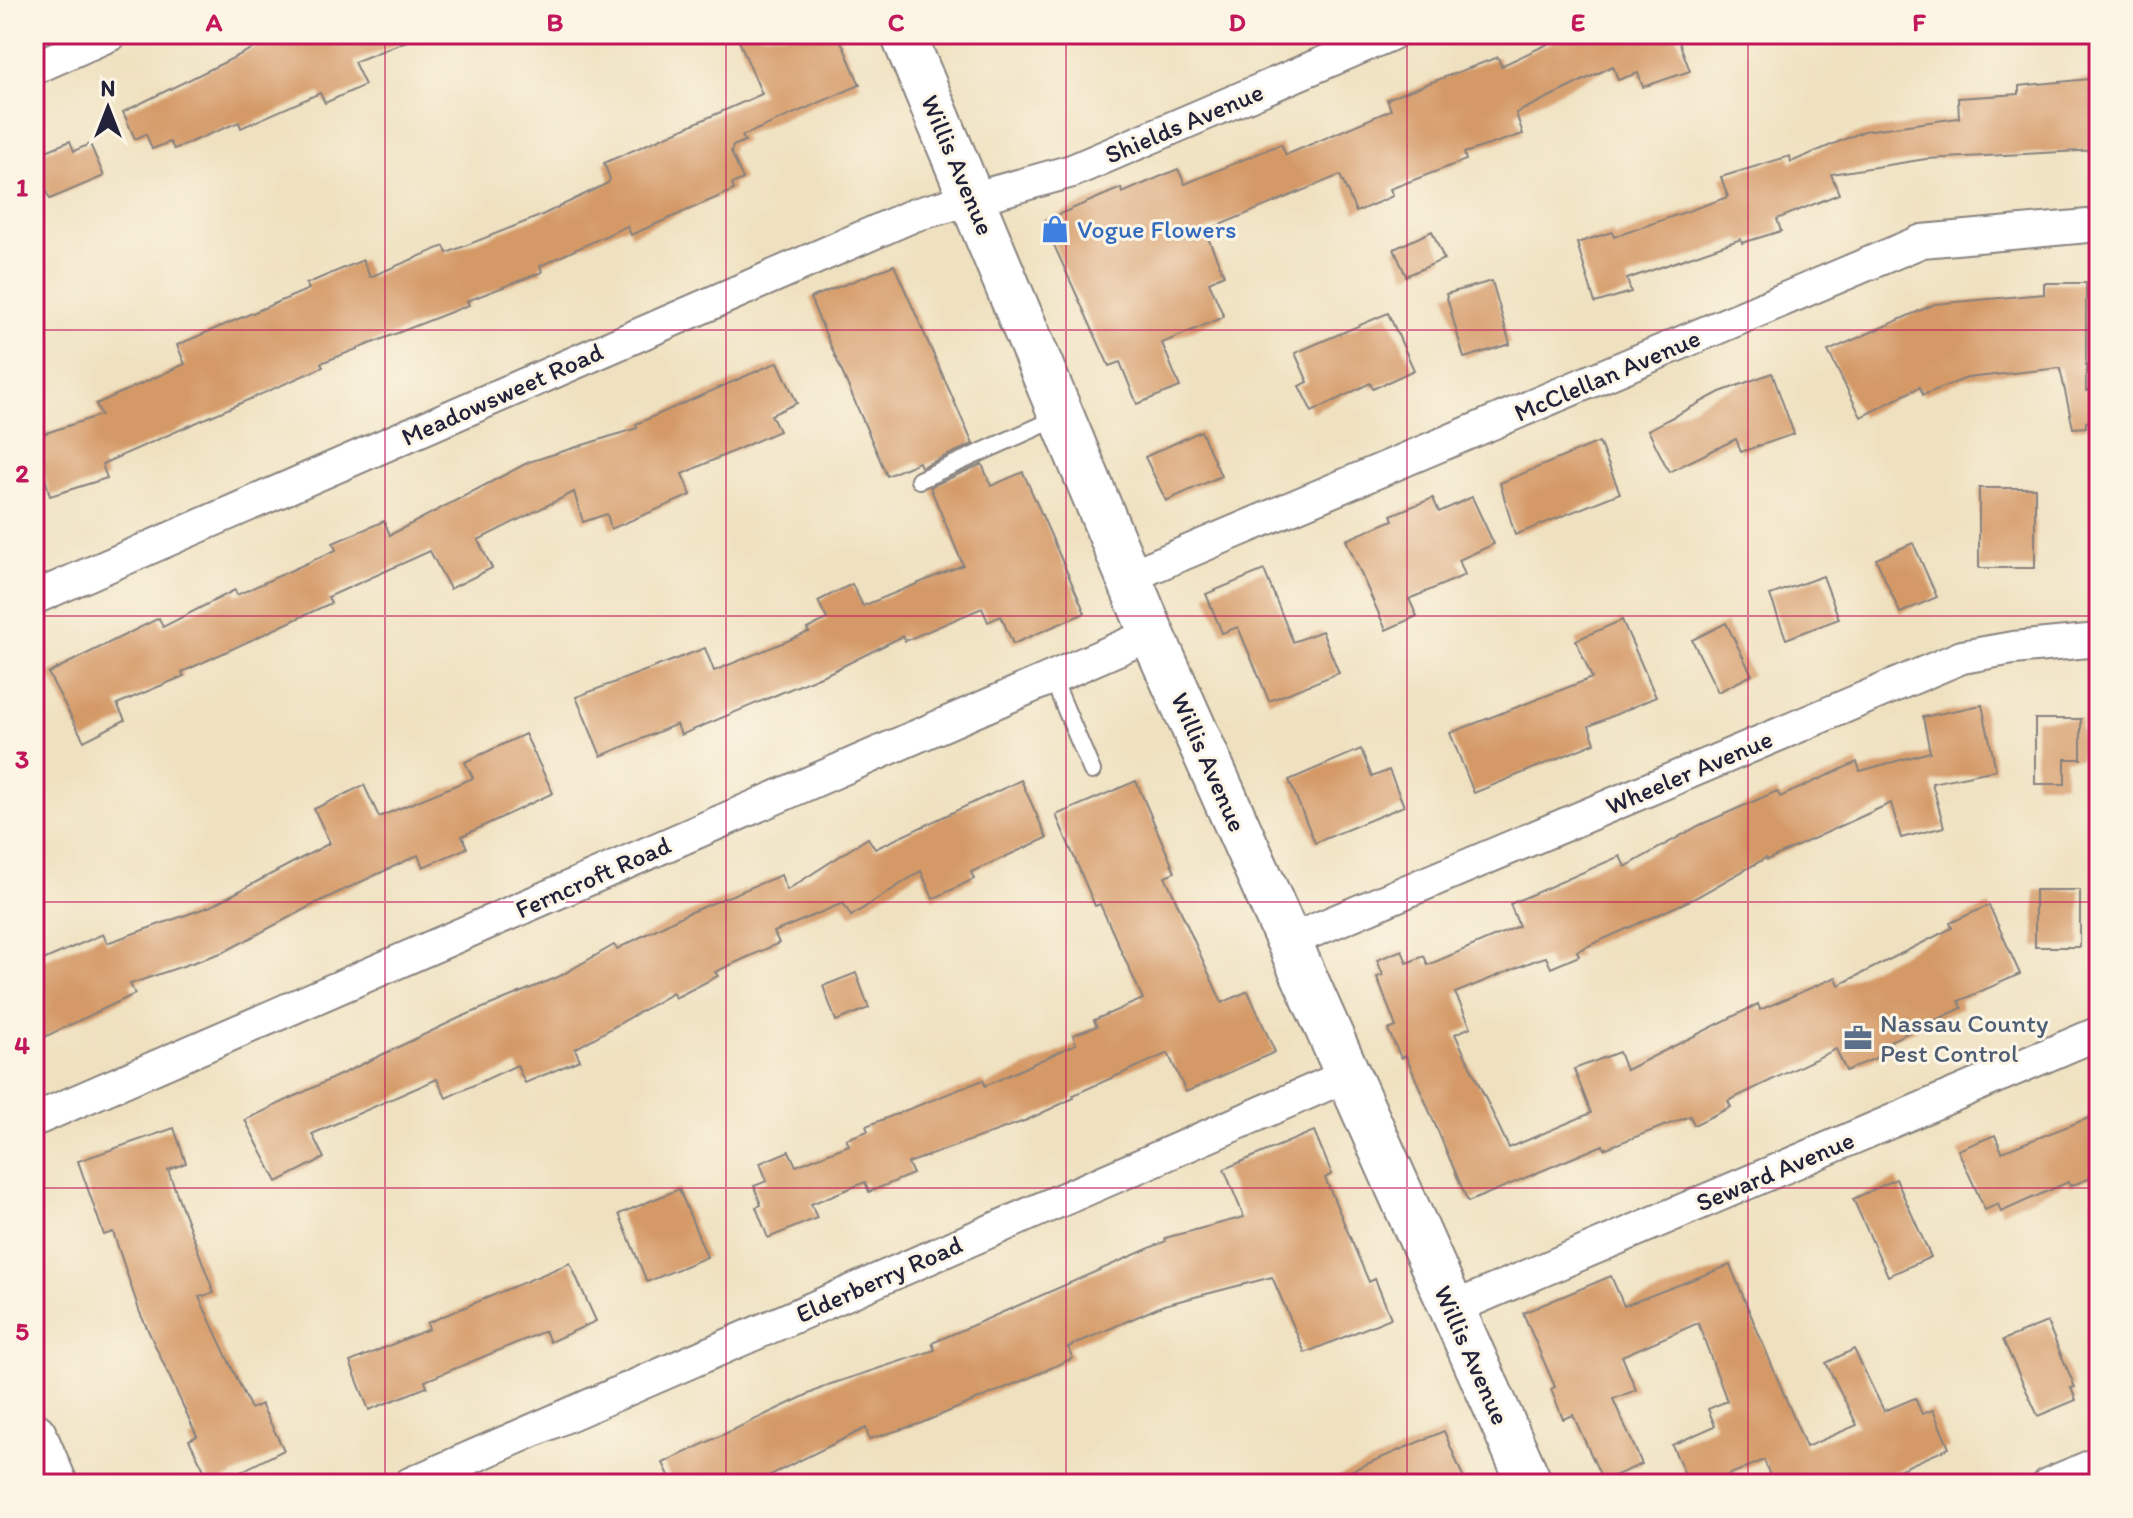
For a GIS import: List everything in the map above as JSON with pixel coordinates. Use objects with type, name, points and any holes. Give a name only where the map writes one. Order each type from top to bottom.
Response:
[{"type":"main road","name":"Willis Avenue","points":[[903,34],[1152,634],[1530,1484]]},
{"type":"main road","points":[[34,1435],[55,1484]]},
{"type":"street","points":[[34,68],[111,34]]},
{"type":"street","name":"Shields Avenue","points":[[973,201],[1072,171],[1391,34]]},
{"type":"street","name":"Meadowsweet Road","points":[[34,598],[914,215],[973,201]]},
{"type":"street","name":"McClellan Avenue","points":[[1128,577],[1922,241],[2099,225]]},
{"type":"street","name":"Ferncroft Road","points":[[34,1120],[1152,634]]},
{"type":"street","name":"Wheeler Avenue","points":[[1289,941],[1962,657],[2013,648],[2099,640]]},
{"type":"street","name":"Seward Avenue","points":[[1451,1309],[2099,1033]]},
{"type":"street","name":"Elderberry Road","points":[[410,1484],[1348,1075]]},
{"type":"street","points":[[2049,1484],[2099,1463]]},
{"type":"lane","points":[[919,480],[1062,416]]},
{"type":"lane","points":[[1052,677],[1092,771]]},
{"type":"building","points":[[282,34],[419,36],[354,62],[365,85],[325,103],[320,93],[241,128],[239,122],[174,149],[170,142],[152,149],[146,134],[135,139],[123,112]]},
{"type":"building","points":[[736,34],[838,34],[860,85],[742,136],[745,141],[733,146],[731,152],[743,179],[732,184],[734,190],[631,235],[627,226],[540,266],[542,272],[467,301],[469,305],[321,363],[323,367],[102,464],[107,478],[50,496],[34,437],[101,415],[96,404],[185,364],[177,345],[309,289],[306,284],[363,260],[370,277],[444,246],[447,253],[540,216],[608,183],[610,179],[604,163],[762,94]]},
{"type":"building","points":[[1569,34],[1676,34],[1690,71],[1643,87],[1638,73],[1618,80],[1613,66],[1516,113],[1523,134],[1464,153],[1466,160],[1390,189],[1393,196],[1356,212],[1340,175],[1205,231],[1224,275],[1209,282],[1224,317],[1162,343],[1180,387],[1137,404],[1120,362],[1109,366],[1043,221],[1121,188],[1122,193],[1178,169],[1185,184],[1281,144],[1286,155],[1391,110],[1387,99],[1498,57],[1501,66]]},
{"type":"building","points":[[2099,78],[2099,150],[1926,159],[1831,174],[1839,194],[1777,219],[1781,231],[1742,243],[1741,239],[1627,279],[1631,292],[1595,303],[1577,243],[1612,232],[1614,237],[1728,197],[1721,177],[1790,156],[1791,162],[1864,131],[1959,118],[1958,98],[2019,94],[2019,86]]},
{"type":"building","points":[[70,141],[74,151],[90,144],[104,176],[50,199],[46,191],[34,197],[34,156]]},
{"type":"building","points":[[1432,231],[1444,259],[1406,276],[1394,249]]},
{"type":"building","points":[[894,265],[973,444],[921,467],[919,462],[887,476],[810,298]]},
{"type":"building","points":[[1492,281],[1510,344],[1464,358],[1446,294]]},
{"type":"building","points":[[2044,283],[2086,283],[2086,391],[2099,389],[2099,419],[2086,422],[2086,427],[2073,428],[2060,368],[1967,378],[1923,395],[1920,387],[1861,417],[1828,351],[1935,304],[2044,294]]},
{"type":"building","points":[[1388,313],[1414,370],[1373,389],[1370,383],[1312,412],[1299,386],[1308,382],[1295,353]]},
{"type":"building","points":[[778,362],[797,403],[771,415],[779,431],[682,474],[691,495],[611,529],[607,514],[583,522],[574,492],[478,540],[492,568],[450,589],[430,551],[328,597],[331,603],[182,672],[184,676],[117,704],[125,720],[84,741],[48,673],[159,618],[163,627],[235,590],[237,595],[336,550],[333,543],[384,521],[390,535],[529,462],[637,428],[636,424]]},
{"type":"building","points":[[1772,373],[1794,434],[1741,452],[1736,439],[1669,472],[1648,430],[1720,392]]},
{"type":"building","points":[[1201,431],[1221,476],[1166,501],[1145,457]]},
{"type":"building","points":[[1599,442],[1620,493],[1515,535],[1500,483]]},
{"type":"building","points":[[982,464],[991,486],[1023,472],[1085,613],[1013,644],[1001,616],[988,622],[982,608],[905,641],[903,636],[833,671],[681,735],[677,724],[601,756],[576,697],[705,648],[714,671],[809,632],[807,629],[827,619],[818,601],[852,584],[863,606],[963,565],[930,487]]},
{"type":"building","points":[[1979,488],[2035,488],[2035,568],[1979,568]]},
{"type":"building","points":[[1472,497],[1494,544],[1459,560],[1465,575],[1409,599],[1417,616],[1386,630],[1346,540],[1393,520],[1391,515],[1433,498],[1439,512]]},
{"type":"building","points":[[1913,543],[1937,597],[1900,613],[1876,559]]},
{"type":"building","points":[[1264,570],[1293,642],[1322,631],[1339,673],[1269,701],[1238,627],[1222,633],[1206,594]]},
{"type":"building","points":[[1823,576],[1839,619],[1786,639],[1770,595]]},
{"type":"building","points":[[1622,620],[1656,697],[1589,726],[1595,743],[1474,793],[1450,733],[1592,678],[1576,640]]},
{"type":"building","points":[[1726,623],[1752,675],[1718,692],[1692,640]]},
{"type":"building","points":[[1982,705],[1996,770],[1932,783],[1944,827],[1901,838],[1891,803],[1766,858],[1695,898],[1577,951],[1579,956],[1551,968],[1546,957],[1455,993],[1471,1027],[1455,1034],[1509,1148],[1591,1113],[1574,1069],[1619,1052],[1626,1070],[1758,1004],[1760,1010],[1836,977],[1839,985],[1952,928],[1950,923],[1989,905],[2020,974],[1959,1001],[1962,1008],[1890,1041],[1894,1050],[1846,1071],[1836,1049],[1728,1101],[1731,1107],[1694,1125],[1690,1116],[1604,1149],[1603,1145],[1468,1202],[1406,1056],[1401,1058],[1388,1030],[1396,1027],[1377,977],[1383,975],[1377,960],[1402,950],[1407,963],[1424,956],[1428,965],[1519,926],[1510,904],[1620,856],[1625,867],[1700,825],[1777,791],[1780,797],[1857,762],[1860,771],[1930,752],[1923,717]]},
{"type":"building","points":[[2035,719],[2081,719],[2081,759],[2065,759],[2065,784],[2035,784]]},
{"type":"building","points":[[525,734],[553,793],[462,836],[467,848],[423,867],[418,855],[318,902],[224,952],[130,984],[135,994],[34,1042],[34,964],[103,934],[107,943],[211,906],[330,843],[314,809],[364,785],[379,817],[473,778],[465,762]]},
{"type":"building","points":[[1361,749],[1372,777],[1389,770],[1404,806],[1315,843],[1289,780]]},
{"type":"building","points":[[1021,780],[1047,838],[971,872],[974,879],[933,899],[921,871],[851,916],[843,903],[774,932],[779,943],[715,972],[718,976],[675,998],[673,993],[575,1049],[580,1060],[525,1083],[517,1065],[446,1098],[437,1079],[312,1134],[324,1158],[277,1182],[245,1120],[459,1018],[558,977],[614,945],[617,949],[686,914],[781,875],[787,890],[868,838],[875,849]]},
{"type":"building","points":[[1136,781],[1175,872],[1165,876],[1222,1003],[1248,991],[1275,1052],[1186,1092],[1168,1053],[1073,1095],[1074,1098],[1027,1120],[908,1163],[913,1174],[869,1192],[865,1182],[811,1204],[817,1218],[768,1238],[756,1207],[761,1205],[754,1186],[767,1181],[760,1163],[789,1151],[796,1166],[849,1145],[846,1139],[868,1131],[866,1126],[983,1080],[985,1086],[1076,1044],[1073,1035],[1097,1026],[1094,1020],[1143,999],[1100,904],[1095,906],[1056,815]]},
{"type":"building","points":[[2035,890],[2080,890],[2080,947],[2035,947]]},
{"type":"building","points":[[856,973],[869,1008],[836,1021],[823,986]]},
{"type":"building","points":[[2099,1114],[2099,1175],[2070,1186],[2068,1182],[2001,1212],[1998,1204],[1985,1210],[1958,1150],[1995,1135],[2002,1152]]},
{"type":"building","points":[[174,1128],[186,1163],[168,1170],[214,1293],[199,1297],[251,1409],[261,1404],[284,1450],[216,1484],[211,1484],[189,1440],[197,1436],[140,1313],[113,1232],[104,1235],[78,1161]]},
{"type":"building","points":[[1314,1131],[1332,1174],[1325,1178],[1369,1282],[1375,1279],[1391,1318],[1305,1353],[1272,1277],[1164,1305],[1068,1347],[1073,1358],[1031,1377],[919,1424],[869,1439],[866,1428],[752,1484],[673,1484],[663,1463],[828,1385],[935,1350],[932,1343],[1166,1241],[1165,1238],[1244,1217],[1224,1169]]},
{"type":"building","points":[[1896,1179],[1931,1257],[1888,1276],[1853,1199]]},
{"type":"building","points":[[679,1189],[707,1257],[647,1282],[619,1214]]},
{"type":"building","points":[[570,1263],[596,1321],[550,1342],[545,1331],[425,1381],[427,1387],[369,1410],[350,1362],[429,1329],[427,1323]]},
{"type":"building","points":[[1730,1265],[1806,1447],[1857,1425],[1826,1363],[1854,1349],[1884,1411],[1915,1398],[1922,1414],[1933,1410],[1949,1448],[1867,1484],[1773,1484],[1764,1460],[1707,1484],[1689,1484],[1672,1445],[1715,1426],[1708,1409],[1727,1401],[1698,1323],[1622,1356],[1636,1390],[1613,1399],[1642,1464],[1603,1481],[1573,1415],[1563,1419],[1551,1389],[1555,1387],[1523,1313],[1611,1276],[1624,1306]]},
{"type":"building","points":[[2047,1322],[2075,1387],[2071,1388],[2076,1400],[2038,1416],[2003,1340]]},
{"type":"building","points":[[1444,1431],[1466,1484],[1320,1484]]},
{"type":"place","name":"Vogue Flowers","points":[[1055,229]]},
{"type":"place","name":"Nassau County Pest Control","points":[[1858,1038]]}]
